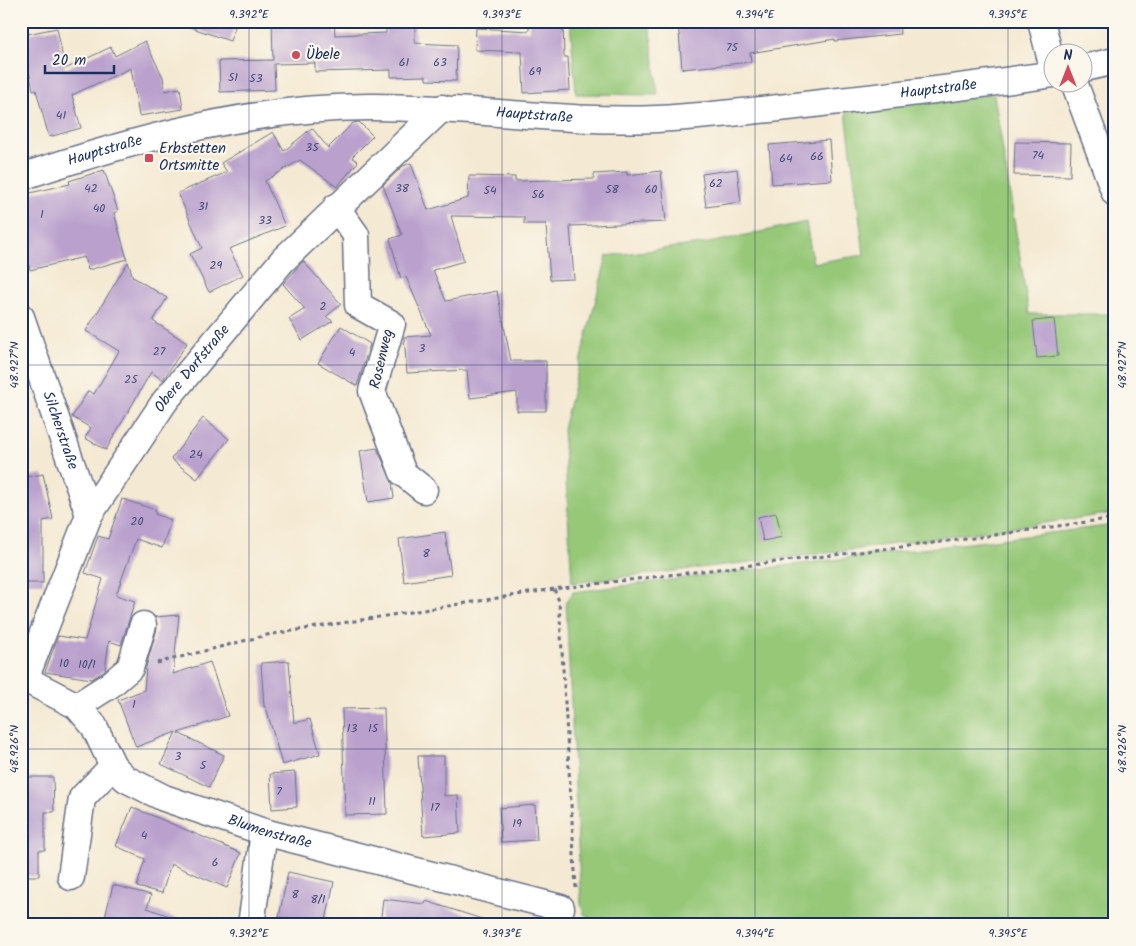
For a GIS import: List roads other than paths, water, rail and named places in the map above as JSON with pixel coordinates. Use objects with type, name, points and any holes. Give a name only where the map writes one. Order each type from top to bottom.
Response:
[{"type":"street","points":[[1041,21],[1046,42]]},
{"type":"street","points":[[1094,66],[1115,61]]},
{"type":"street","name":"Hauptstraße","points":[[21,177],[77,158],[151,138],[270,113],[367,106],[442,108],[573,118],[657,119],[754,111],[1044,74]]},
{"type":"street","points":[[1078,92],[1115,193]]},
{"type":"street","name":"Obere Dorfstraße","points":[[23,681],[89,516],[165,401],[283,260],[442,108]]},
{"type":"street","name":"Rosenweg","points":[[336,208],[356,235],[358,305],[392,324],[372,391],[403,473],[424,490]]},
{"type":"street","name":"Silcherstraße","points":[[21,317],[89,516]]},
{"type":"street","points":[[77,706],[110,685],[130,668],[143,624]]},
{"type":"street","name":"Blumenstraße","points":[[23,681],[77,706],[94,726],[113,766],[126,779],[164,798],[264,832],[561,908]]},
{"type":"street","points":[[71,877],[82,798],[113,766]]},
{"type":"street","points":[[251,925],[264,832]]},
{"type":"place","name":"Übele","points":[[296,55]]},
{"type":"place","name":"Erbstetten Ortsmitte","points":[[149,158]]}]
